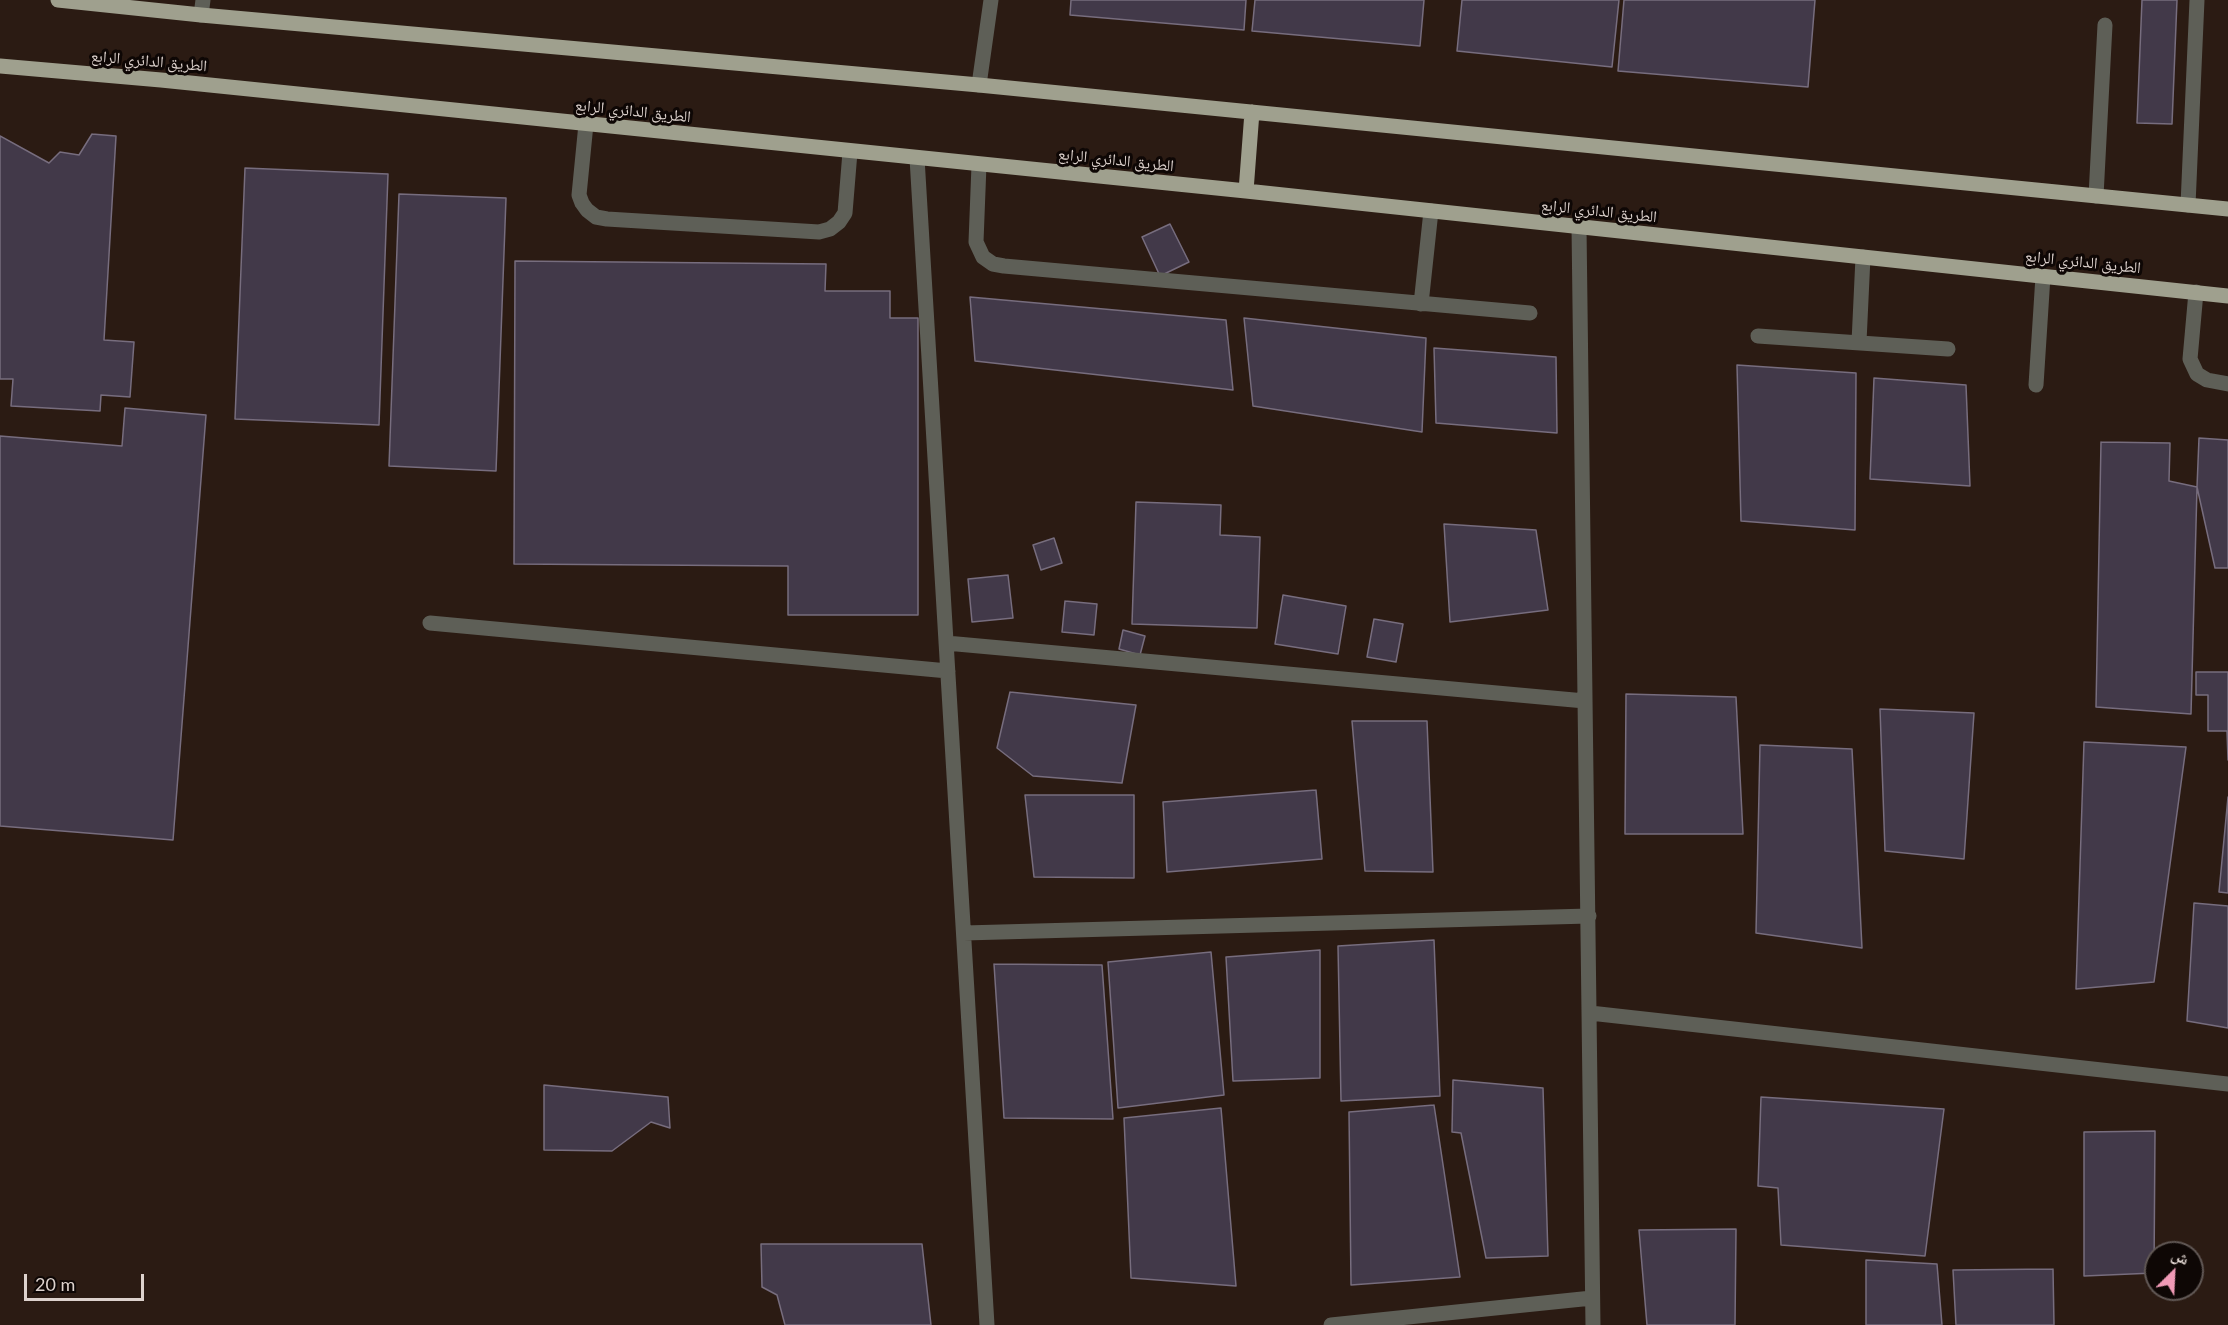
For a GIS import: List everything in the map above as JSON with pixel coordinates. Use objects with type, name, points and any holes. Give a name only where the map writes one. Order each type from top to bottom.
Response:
[{"type":"main road","points":[[58,0],[202,7],[2228,209]]},
{"type":"main road","name":"الطريق الدائري الرابع","points":[[0,66],[160,80],[1246,191],[2228,296]]},
{"type":"main road","points":[[1246,191],[1252,112]]},
{"type":"street","points":[[979,85],[990,0]]},
{"type":"street","points":[[2188,205],[2197,0]]},
{"type":"street","points":[[2096,196],[2105,25]]},
{"type":"street","points":[[586,124],[579,195],[587,210],[596,217],[608,219],[819,232],[830,229],[839,222],[844,213],[850,152]]},
{"type":"street","points":[[917,158],[987,1325]]},
{"type":"street","points":[[979,165],[976,242],[983,257],[993,264],[1530,313]]},
{"type":"street","points":[[1421,303],[1431,211]]},
{"type":"street","points":[[1579,228],[1593,1325]]},
{"type":"street","points":[[1859,342],[1863,257]]},
{"type":"street","points":[[2036,385],[2043,276]]},
{"type":"street","points":[[2196,292],[2190,359],[2192,367],[2197,374],[2207,380],[2228,384]]},
{"type":"street","points":[[1758,336],[1948,349]]},
{"type":"street","points":[[430,623],[948,671]]},
{"type":"street","points":[[946,643],[1585,701]]},
{"type":"street","points":[[964,933],[1588,916]]},
{"type":"street","points":[[1590,1013],[2228,1084]]},
{"type":"street","points":[[1331,1325],[1592,1298]]},
{"type":"building","points":[[1071,0],[1246,0],[1244,30],[1070,15]]},
{"type":"building","points":[[1255,0],[1424,0],[1420,46],[1252,31]]},
{"type":"building","points":[[1462,0],[1619,0],[1612,67],[1457,51]]},
{"type":"building","points":[[1624,0],[1815,0],[1808,87],[1618,71]]},
{"type":"building","points":[[2142,0],[2177,0],[2172,124],[2137,123]]},
{"type":"building","points":[[92,134],[116,136],[104,340],[134,342],[130,397],[101,395],[100,411],[11,406],[13,379],[0,379],[0,136],[49,163],[60,152],[79,155]]},
{"type":"building","points":[[245,168],[388,174],[379,425],[235,419]]},
{"type":"building","points":[[399,194],[506,198],[496,471],[389,466]]},
{"type":"building","points":[[1170,224],[1189,262],[1160,276],[1142,237]]},
{"type":"building","points":[[515,261],[826,264],[825,291],[890,291],[890,318],[918,318],[918,615],[788,615],[788,566],[514,564]]},
{"type":"building","points":[[970,297],[1226,320],[1233,390],[975,361]]},
{"type":"building","points":[[1244,318],[1426,338],[1422,432],[1253,406]]},
{"type":"building","points":[[1434,348],[1556,357],[1557,433],[1436,423]]},
{"type":"building","points":[[1737,365],[1856,373],[1855,530],[1741,521]]},
{"type":"building","points":[[1874,378],[1966,385],[1970,486],[1870,479]]},
{"type":"building","points":[[125,408],[206,415],[173,840],[0,826],[0,436],[122,446]]},
{"type":"building","points":[[2199,438],[2228,440],[2228,568],[2215,568],[2197,487]]},
{"type":"building","points":[[2101,442],[2170,443],[2169,481],[2197,487],[2191,714],[2096,707]]},
{"type":"building","points":[[1136,502],[1221,505],[1220,535],[1260,537],[1257,628],[1132,624]]},
{"type":"building","points":[[1444,524],[1536,530],[1548,610],[1450,622]]},
{"type":"building","points":[[1054,538],[1062,563],[1041,570],[1033,545]]},
{"type":"building","points":[[1008,575],[1013,618],[972,622],[968,579]]},
{"type":"building","points":[[1283,595],[1346,606],[1338,654],[1275,644]]},
{"type":"building","points":[[1065,601],[1097,604],[1094,635],[1062,632]]},
{"type":"building","points":[[1374,619],[1403,624],[1396,662],[1367,657]]},
{"type":"building","points":[[1123,630],[1145,636],[1140,655],[1119,649]]},
{"type":"building","points":[[2196,672],[2228,672],[2228,760],[2227,731],[2208,731],[2208,695],[2196,695]]},
{"type":"building","points":[[1010,692],[1136,705],[1122,783],[1033,776],[997,748]]},
{"type":"building","points":[[1626,694],[1736,697],[1743,834],[1625,834]]},
{"type":"building","points":[[1880,709],[1974,713],[1964,859],[1885,851]]},
{"type":"building","points":[[1352,721],[1427,721],[1433,872],[1365,871]]},
{"type":"building","points":[[2084,742],[2186,747],[2154,982],[2076,989]]},
{"type":"building","points":[[1760,745],[1852,749],[1862,948],[1756,933]]},
{"type":"building","points":[[1316,790],[1322,859],[1167,872],[1163,802]]},
{"type":"building","points":[[1025,795],[1134,795],[1134,878],[1034,877]]},
{"type":"building","points":[[2228,797],[2228,893],[2219,892]]},
{"type":"building","points":[[2194,903],[2228,906],[2228,1028],[2187,1021]]},
{"type":"building","points":[[1434,940],[1440,1096],[1341,1101],[1338,946]]},
{"type":"building","points":[[1320,950],[1320,1078],[1233,1081],[1226,957]]},
{"type":"building","points":[[1211,952],[1224,1095],[1118,1108],[1108,962]]},
{"type":"building","points":[[994,964],[1102,965],[1113,1119],[1004,1118]]},
{"type":"building","points":[[1453,1080],[1543,1088],[1548,1256],[1486,1258],[1461,1133],[1452,1132]]},
{"type":"building","points":[[544,1085],[668,1097],[670,1128],[651,1122],[612,1151],[544,1150]]},
{"type":"building","points":[[1761,1097],[1944,1109],[1925,1256],[1781,1245],[1778,1188],[1758,1186]]},
{"type":"building","points":[[1434,1105],[1460,1277],[1351,1285],[1349,1112]]},
{"type":"building","points":[[1221,1108],[1236,1286],[1131,1278],[1124,1118]]},
{"type":"building","points":[[2155,1131],[2154,1241],[2144,1241],[2144,1273],[2084,1276],[2084,1132]]},
{"type":"building","points":[[1736,1229],[1735,1325],[1647,1325],[1639,1230]]},
{"type":"building","points":[[761,1244],[922,1244],[931,1325],[785,1325],[777,1295],[762,1287]]},
{"type":"building","points":[[1866,1260],[1937,1264],[1942,1325],[1866,1325]]},
{"type":"building","points":[[2053,1269],[2054,1325],[1956,1325],[1953,1270]]}]
